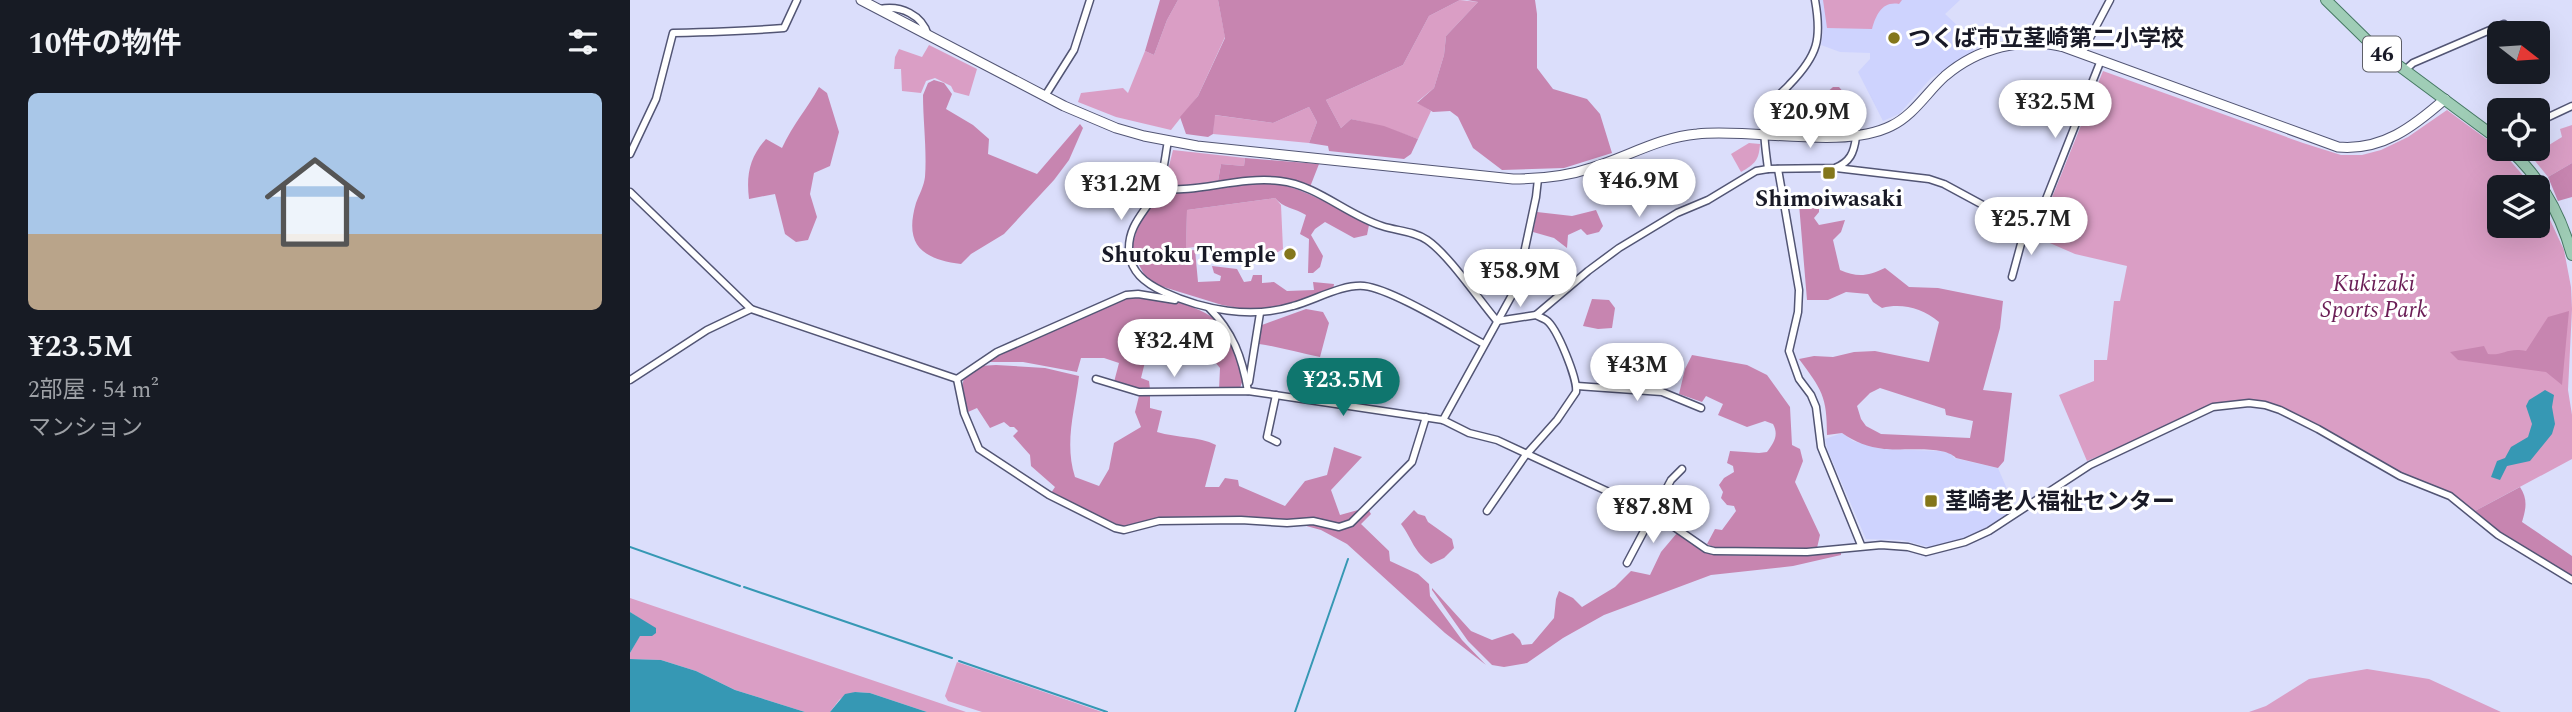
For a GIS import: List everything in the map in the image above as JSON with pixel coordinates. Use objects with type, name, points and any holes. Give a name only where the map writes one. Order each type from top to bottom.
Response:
[{"type":"main road","name":"46","points":[[2326,0],[2360,35],[2487,131]]},
{"type":"main road","points":[[2519,161],[2542,188],[2558,217],[2572,253]]},
{"type":"street","points":[[630,154],[656,99],[673,33],[702,34],[784,28],[797,0]]},
{"type":"street","points":[[861,0],[1045,96],[1116,128],[1168,141],[1473,176],[1538,179],[1577,173],[1650,145],[1682,136],[1721,132],[1856,137],[1880,131],[1903,120],[1946,75],[1962,64],[1993,49],[2020,43],[2037,42],[2082,53],[2338,147],[2365,147],[2391,139],[2445,99]]},
{"type":"street","points":[[1045,96],[1074,50],[1090,0]]},
{"type":"street","points":[[1768,169],[1765,134],[1769,107],[1807,65],[1817,43],[1820,30],[1815,0]]},
{"type":"street","points":[[2082,53],[2110,0]]},
{"type":"street","points":[[2405,70],[2413,63],[2487,31]]},
{"type":"street","points":[[1536,315],[1588,271],[1649,229],[1756,171],[1835,168],[1929,179],[1944,184],[2033,232],[2101,60]]},
{"type":"street","points":[[2550,116],[2572,106]]},
{"type":"street","points":[[1835,168],[1842,166],[1852,155],[1856,137]]},
{"type":"street","points":[[1168,141],[1158,189],[1135,222],[1129,241],[1130,258],[1136,272],[1151,286],[1188,302]]},
{"type":"street","points":[[1778,169],[1799,290],[1798,313],[1788,351],[1799,379],[1811,394],[1816,407],[1821,447],[1861,545]]},
{"type":"street","points":[[1443,420],[1521,273],[1538,179]]},
{"type":"street","points":[[1158,189],[1190,189],[1261,180],[1297,185],[1367,221],[1427,240],[1497,321]]},
{"type":"street","points":[[630,192],[751,309],[957,379]]},
{"type":"street","points":[[2012,277],[2025,229]]},
{"type":"street","points":[[957,379],[997,352],[1126,295],[1138,294],[1209,308],[1259,313],[1291,307],[1338,291],[1364,286],[1386,293],[1484,344]]},
{"type":"street","points":[[1209,308],[1235,342],[1248,391]]},
{"type":"street","points":[[630,380],[707,330],[751,309]]},
{"type":"street","points":[[1248,391],[1259,313]]},
{"type":"street","points":[[1487,511],[1527,454],[1571,402],[1577,386],[1548,320],[1536,315],[1497,321]]},
{"type":"street","points":[[957,379],[964,413],[979,449],[1049,495],[1101,522],[1124,530],[1159,521],[1313,521],[1339,527],[1351,523],[1412,462],[1426,417]]},
{"type":"street","points":[[1096,379],[1139,392],[1248,391],[1443,420],[1468,433],[1497,439],[1654,513],[1706,548],[1722,552],[1807,552],[1861,545],[1895,545],[1926,552],[1965,542],[1989,531],[2090,465],[2213,407],[2249,403],[2280,410],[2381,466],[2450,496],[2498,535],[2572,580]]},
{"type":"street","points":[[1577,386],[1662,392],[1701,408]]},
{"type":"street","points":[[1276,395],[1267,437],[1277,442]]},
{"type":"street","points":[[1627,563],[1671,480],[1682,469]]},
{"type":"shaded area","points":[[1160,0],[1178,0],[1154,55],[1145,51]]},
{"type":"shaded area","points":[[1218,0],[1460,0],[1429,16],[1403,65],[1326,100],[1341,128],[1351,119],[1384,126],[1418,139],[1411,154],[1404,159],[1329,151],[1328,146],[1309,143],[1317,122],[1309,107],[1273,123],[1215,115],[1213,134],[1208,137],[1186,134],[1180,117],[1198,96],[1225,38]]},
{"type":"shaded area","points":[[1467,0],[1535,0],[1537,68],[1553,89],[1587,99],[1600,114],[1612,153],[1564,168],[1502,170],[1473,148],[1458,117],[1450,111],[1433,112],[1417,103],[1434,88],[1444,55],[1446,36],[1478,2]]},
{"type":"shaded area","name":"つくば市立茎崎第二小学校","points":[[1819,0],[1960,0],[1945,14],[1960,28],[1974,51],[1931,78],[1899,114],[1883,121],[1858,72],[1870,59],[1870,53],[1840,52],[1821,45],[1823,31]]},
{"type":"shaded area","points":[[934,80],[944,83],[952,94],[946,109],[973,125],[989,139],[988,154],[1037,174],[1080,124],[1083,128],[1069,160],[1054,180],[1004,234],[971,254],[961,264],[947,262],[926,253],[914,239],[912,229],[916,203],[925,177],[923,95],[928,83]]},
{"type":"shaded area","points":[[819,87],[827,93],[839,132],[830,166],[814,173],[810,194],[817,217],[808,240],[796,242],[785,234],[775,194],[749,199],[749,174],[756,152],[766,139],[782,148]]},
{"type":"shaded area","points":[[1833,87],[1839,87],[1844,93],[1833,105],[1835,128],[1789,126],[1780,121],[1785,100],[1792,111],[1800,107],[1817,109],[1824,95]]},
{"type":"shaded area","points":[[1245,158],[1319,164],[1310,187],[1277,178],[1218,181],[1221,164],[1244,166]]},
{"type":"shaded area","points":[[2572,163],[2572,197],[2558,201],[2550,176]]},
{"type":"shaded area","points":[[1265,182],[1293,188],[1331,205],[1369,225],[1367,235],[1354,238],[1325,222],[1311,235],[1323,256],[1320,267],[1313,273],[1308,273],[1309,239],[1300,234],[1306,215],[1275,198],[1187,210],[1186,251],[1195,250],[1198,282],[1220,281],[1221,276],[1214,273],[1212,266],[1237,269],[1244,282],[1251,281],[1253,275],[1262,275],[1262,283],[1274,282],[1287,291],[1314,290],[1313,282],[1334,284],[1333,290],[1290,304],[1250,310],[1222,305],[1157,285],[1145,276],[1133,254],[1133,243],[1139,222],[1159,192],[1194,192]]},
{"type":"shaded area","points":[[1819,198],[1819,212],[1814,218],[1819,225],[1845,220],[1841,232],[1833,240],[1840,270],[1863,275],[1885,268],[1909,287],[1938,288],[2003,301],[2000,328],[1983,390],[2012,393],[2004,461],[1998,468],[1956,458],[1942,451],[1884,449],[1862,444],[1842,433],[1827,435],[1822,394],[1799,359],[1875,351],[1929,362],[1939,322],[1912,308],[1882,308],[1873,302],[1868,294],[1846,292],[1828,300],[1807,300],[1799,204]],"holes":[[[1880,388],[1945,409],[1946,415],[1973,421],[1970,438],[1881,434],[1866,426],[1857,406],[1870,393]]]},
{"type":"shaded area","points":[[1596,210],[1603,226],[1599,232],[1587,235],[1581,229],[1568,235],[1567,248],[1554,238],[1533,232],[1537,212],[1572,216]]},
{"type":"shaded area","points":[[1133,296],[1159,298],[1186,305],[1200,310],[1221,325],[1233,345],[1244,377],[1240,388],[1219,390],[1220,368],[1215,362],[1205,360],[1203,349],[1192,347],[1181,360],[1173,350],[1155,349],[1147,354],[1141,378],[1149,381],[1150,389],[1114,382],[1119,363],[1104,358],[1081,358],[1077,372],[1023,362],[985,362],[996,355]]},
{"type":"shaded area","points":[[1592,299],[1609,300],[1615,308],[1612,328],[1583,326]]},
{"type":"shaded area","points":[[1306,309],[1323,312],[1329,323],[1320,357],[1259,344],[1262,325]]},
{"type":"shaded area","points":[[2569,311],[2562,385],[2546,372],[2458,360],[2450,352],[2484,346],[2488,354],[2526,351],[2548,317]]},
{"type":"shaded area","points":[[1692,355],[1747,365],[1767,375],[1790,407],[1792,445],[1800,449],[1803,461],[1795,482],[1820,535],[1817,548],[1744,551],[1707,544],[1715,529],[1722,530],[1736,511],[1734,506],[1727,505],[1721,498],[1723,492],[1719,485],[1734,472],[1733,466],[1727,463],[1730,451],[1767,452],[1774,442],[1776,432],[1773,424],[1765,421],[1747,427],[1718,415],[1723,404],[1706,396],[1702,402],[1679,394],[1685,369]]},
{"type":"shaded area","points":[[979,366],[1045,368],[1079,376],[1070,439],[1075,477],[1099,486],[1109,469],[1114,443],[1141,427],[1135,412],[1139,396],[1150,396],[1150,408],[1162,411],[1157,432],[1216,445],[1205,487],[1219,487],[1225,478],[1238,480],[1239,486],[1285,506],[1305,481],[1327,475],[1334,447],[1362,457],[1331,490],[1340,515],[1358,510],[1343,524],[1313,518],[1284,520],[1240,516],[1155,519],[1122,527],[1051,493],[1055,487],[1031,466],[1030,455],[1013,436],[1018,431],[1014,427],[1004,422],[990,428],[977,408],[968,412],[962,388],[964,377]]},
{"type":"shaded area","points":[[2545,390],[2554,395],[2552,407],[2555,424],[2552,434],[2530,461],[2507,466],[2500,480],[2491,477],[2497,461],[2505,458],[2511,447],[2528,437],[2532,424],[2526,406],[2529,400]]},
{"type":"shaded area","points":[[1842,433],[1853,441],[1882,449],[1940,451],[1952,454],[1954,458],[1998,468],[2016,510],[1973,535],[1933,548],[1902,540],[1866,539],[1825,439]]},
{"type":"shaded area","points":[[2520,487],[2526,504],[2522,522],[2572,556],[2572,576],[2502,534],[2475,511]]},
{"type":"shaded area","points":[[1368,509],[1371,514],[1361,524],[1389,551],[1390,561],[1418,574],[1429,584],[1430,596],[1462,640],[1486,665],[1445,633],[1347,544],[1321,530],[1299,524],[1311,523],[1335,529]]},
{"type":"shaded area","points":[[1414,510],[1452,539],[1454,548],[1444,558],[1431,564],[1417,550],[1401,524]]},
{"type":"shaded area","points":[[1677,533],[1712,555],[1771,556],[1841,551],[1841,555],[1793,566],[1711,575],[1604,615],[1563,638],[1527,663],[1504,667],[1492,665],[1468,641],[1432,590],[1471,631],[1492,640],[1513,633],[1522,645],[1532,644],[1554,618],[1559,591],[1573,598],[1582,607],[1615,587],[1631,571],[1650,575],[1661,552]]},
{"type":"shaded area","points":[[630,612],[656,628],[656,633],[652,636],[640,636],[630,653]]},
{"type":"shaded area","points":[[630,659],[661,660],[696,671],[735,690],[805,712],[630,712]]},
{"type":"shaded area","points":[[870,693],[927,712],[830,712],[845,694]]},
{"type":"green space","points":[[1178,0],[1218,0],[1225,37],[1198,96],[1171,130],[1116,117],[1078,102],[1081,93],[1123,88],[1128,93],[1145,51],[1154,55]]},
{"type":"green space","points":[[1460,0],[1478,2],[1446,36],[1444,55],[1434,88],[1417,102],[1431,111],[1418,139],[1351,119],[1341,128],[1326,100],[1403,65],[1429,16]]},
{"type":"green space","points":[[1823,0],[1902,0],[1899,4],[1884,7],[1872,29],[1827,28]]},
{"type":"green space","points":[[929,45],[977,69],[969,96],[954,92],[951,86],[935,78],[926,81],[921,93],[902,91],[901,69],[894,69],[899,49],[922,57]]},
{"type":"green space","name":"Kukizaki Sports Park","points":[[2103,71],[2341,155],[2362,155],[2381,150],[2408,137],[2447,110],[2487,139],[2487,161],[2510,161],[2523,175],[2487,175],[2487,238],[2550,238],[2550,220],[2564,250],[2572,309],[2568,390],[2572,415],[2572,459],[2475,511],[2451,496],[2376,460],[2294,413],[2265,403],[2248,401],[2215,405],[2198,411],[2087,461],[2059,395],[2094,381],[2094,360],[2107,360],[2114,301],[2120,301],[2127,266],[2075,254],[2036,237]]},
{"type":"green space","points":[[1309,107],[1317,122],[1309,143],[1213,134],[1214,115],[1273,123]]},
{"type":"green space","points":[[2572,125],[2572,163],[2550,176],[2546,175],[2535,161],[2550,161],[2550,144],[2562,137],[2560,129]]},
{"type":"green space","points":[[1749,143],[1760,144],[1759,154],[1753,164],[1741,172],[1731,154]]},
{"type":"green space","points":[[1173,150],[1245,158],[1244,166],[1221,164],[1218,181],[1173,187],[1165,182]]},
{"type":"green space","points":[[1275,198],[1281,205],[1283,249],[1278,252],[1219,258],[1195,250],[1195,247],[1186,248],[1187,210]]},
{"type":"green space","points":[[630,598],[966,712],[927,712],[870,693],[855,692],[840,699],[830,712],[805,712],[735,690],[696,671],[661,660],[630,659],[630,653],[640,635],[656,633],[656,629],[630,612]]},
{"type":"green space","points":[[957,662],[1102,712],[982,712],[948,701],[945,696]]},
{"type":"green space","points":[[2367,669],[2429,679],[2501,712],[2249,712],[2266,706],[2309,679]]},
{"type":"waterway","points":[[630,547],[740,586]]},
{"type":"waterway","points":[[1295,712],[1348,559]]},
{"type":"waterway","points":[[744,587],[952,658]]},
{"type":"waterway","points":[[959,661],[1107,712]]},
{"type":"place","name":"つくば市立茎崎第二小学校","points":[[1894,38]]},
{"type":"place","name":"Shimoiwasaki","points":[[1829,173]]},
{"type":"place","name":"Shutoku Temple","points":[[1290,254]]},
{"type":"place","name":"茎崎老人福祉センター","points":[[1931,501]]}]
